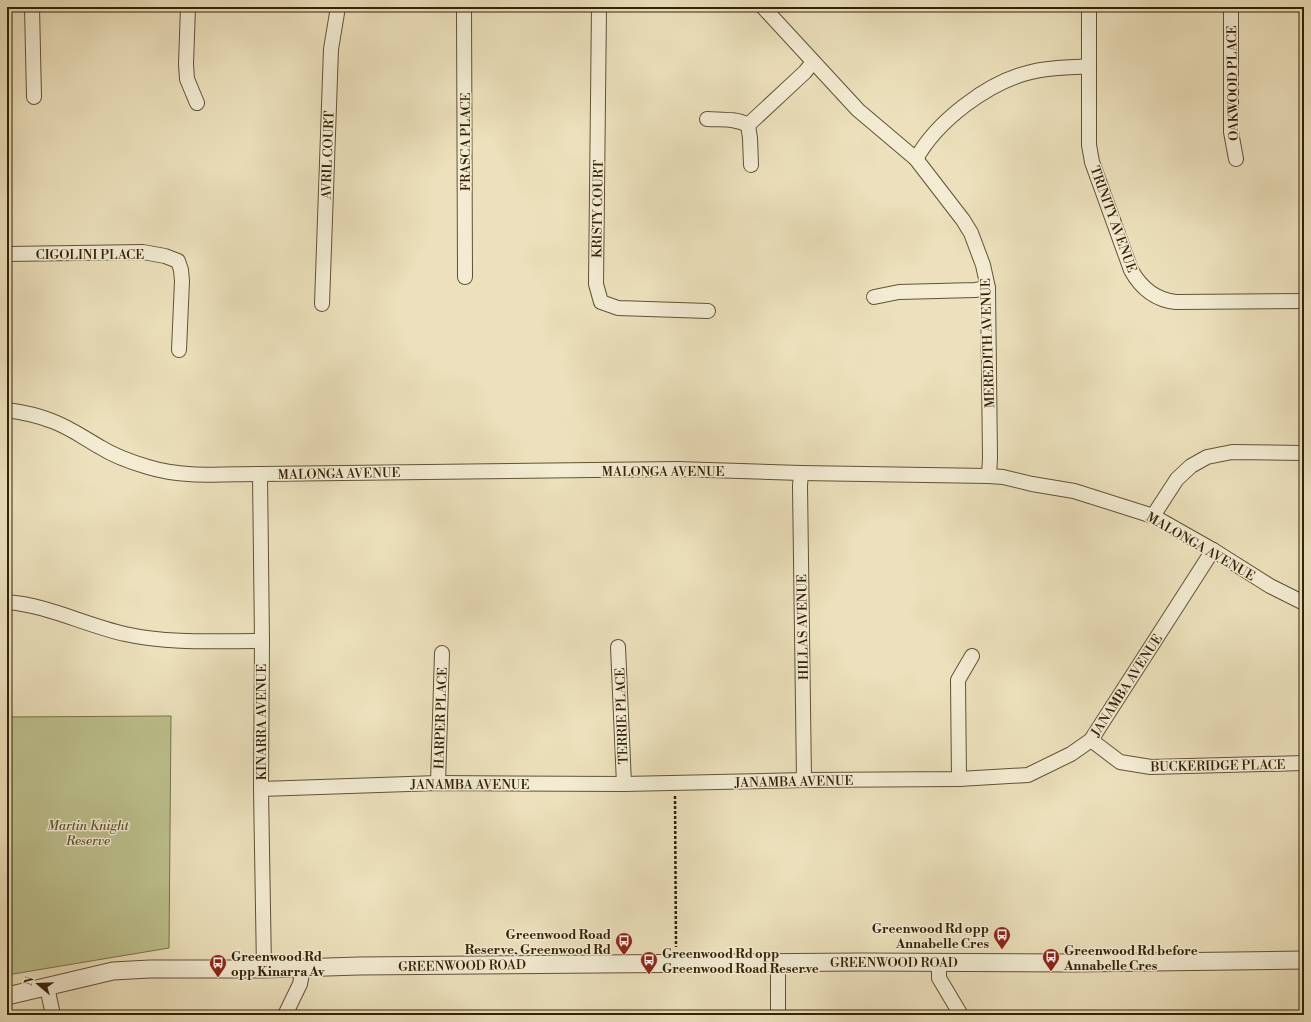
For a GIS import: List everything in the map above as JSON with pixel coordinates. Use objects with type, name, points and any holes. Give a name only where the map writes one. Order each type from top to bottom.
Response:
[{"type":"street","points":[[32,7],[34,98]]},
{"type":"street","points":[[188,7],[186,64],[188,79],[197,103]]},
{"type":"street","name":"AVRIL COURT","points":[[322,304],[331,49],[338,7]]},
{"type":"street","name":"FRASCA PLACE","points":[[464,7],[466,277]]},
{"type":"street","name":"KRISTY COURT","points":[[599,7],[596,284],[601,302],[618,308],[708,311]]},
{"type":"street","name":"MEREDITH AVENUE","points":[[763,7],[858,110],[916,159],[971,232],[983,266],[988,288],[989,476]]},
{"type":"street","name":"TRINITY AVENUE","points":[[1088,7],[1090,145],[1092,162],[1131,270],[1137,280],[1155,296],[1167,301],[1304,301]]},
{"type":"street","name":"OAKWOOD PLACE","points":[[1231,7],[1231,132],[1236,159]]},
{"type":"street","points":[[748,125],[805,72],[813,62]]},
{"type":"street","points":[[916,159],[923,146],[945,123],[970,101],[994,86],[1012,77],[1048,68],[1089,66]]},
{"type":"street","points":[[707,119],[734,120],[748,125]]},
{"type":"street","points":[[748,125],[752,165]]},
{"type":"street","name":"CIGOLINI PLACE","points":[[7,254],[143,252],[165,256],[178,261],[182,281],[179,350]]},
{"type":"street","points":[[874,297],[899,292],[975,290],[988,288]]},
{"type":"street","name":"MALONGA AVENUE","points":[[7,410],[22,412],[51,421],[74,432],[112,454],[172,473],[260,474],[670,469],[1003,477],[1032,484],[1074,491],[1153,516],[1213,550],[1270,586],[1304,603]]},
{"type":"street","points":[[1153,516],[1177,479],[1191,466],[1207,457],[1232,452],[1304,453]]},
{"type":"street","name":"HILLAS AVENUE","points":[[801,473],[804,780]]},
{"type":"street","name":"KINARRA AVENUE","points":[[260,474],[262,641],[261,789],[264,969]]},
{"type":"street","name":"JANAMBA AVENUE","points":[[261,789],[438,783],[624,784],[804,780],[959,779],[1028,775],[1071,754],[1091,740],[1213,550]]},
{"type":"street","points":[[7,602],[32,605],[102,628],[127,634],[182,641],[262,641]]},
{"type":"street","name":"TERRIE PLACE","points":[[618,647],[624,784]]},
{"type":"street","name":"HARPER PLACE","points":[[438,783],[442,653]]},
{"type":"street","points":[[959,779],[958,680],[972,656]]},
{"type":"street","name":"BUCKERIDGE PLACE","points":[[1091,740],[1120,762],[1151,767],[1304,763]]},
{"type":"street","name":"GREENWOOD ROAD","points":[[7,996],[113,972],[135,969],[264,969],[360,966],[939,962],[1075,963],[1304,960]]},
{"type":"street","points":[[939,962],[939,978],[961,1015]]},
{"type":"street","points":[[778,963],[778,1015]]},
{"type":"street","points":[[285,1015],[300,984],[303,968]]},
{"type":"street","points":[[47,987],[53,1015]]},
{"type":"path","points":[[675,783],[676,947]]},
{"type":"green space","name":"Martin Knight Reserve","points":[[171,716],[169,948],[7,975],[7,717]]},
{"type":"place","name":"Greenwood Rd opp Annabelle Cres","points":[[1002,950]]},
{"type":"place","name":"Greenwood Road Reserve, Greenwood Rd","points":[[624,956]]},
{"type":"place","name":"Greenwood Rd before Annabelle Cres","points":[[1051,972]]},
{"type":"place","name":"Greenwood Rd opp Greenwood Road Reserve","points":[[649,975]]},
{"type":"place","name":"Greenwood Rd opp Kinarra Av","points":[[218,978]]}]
